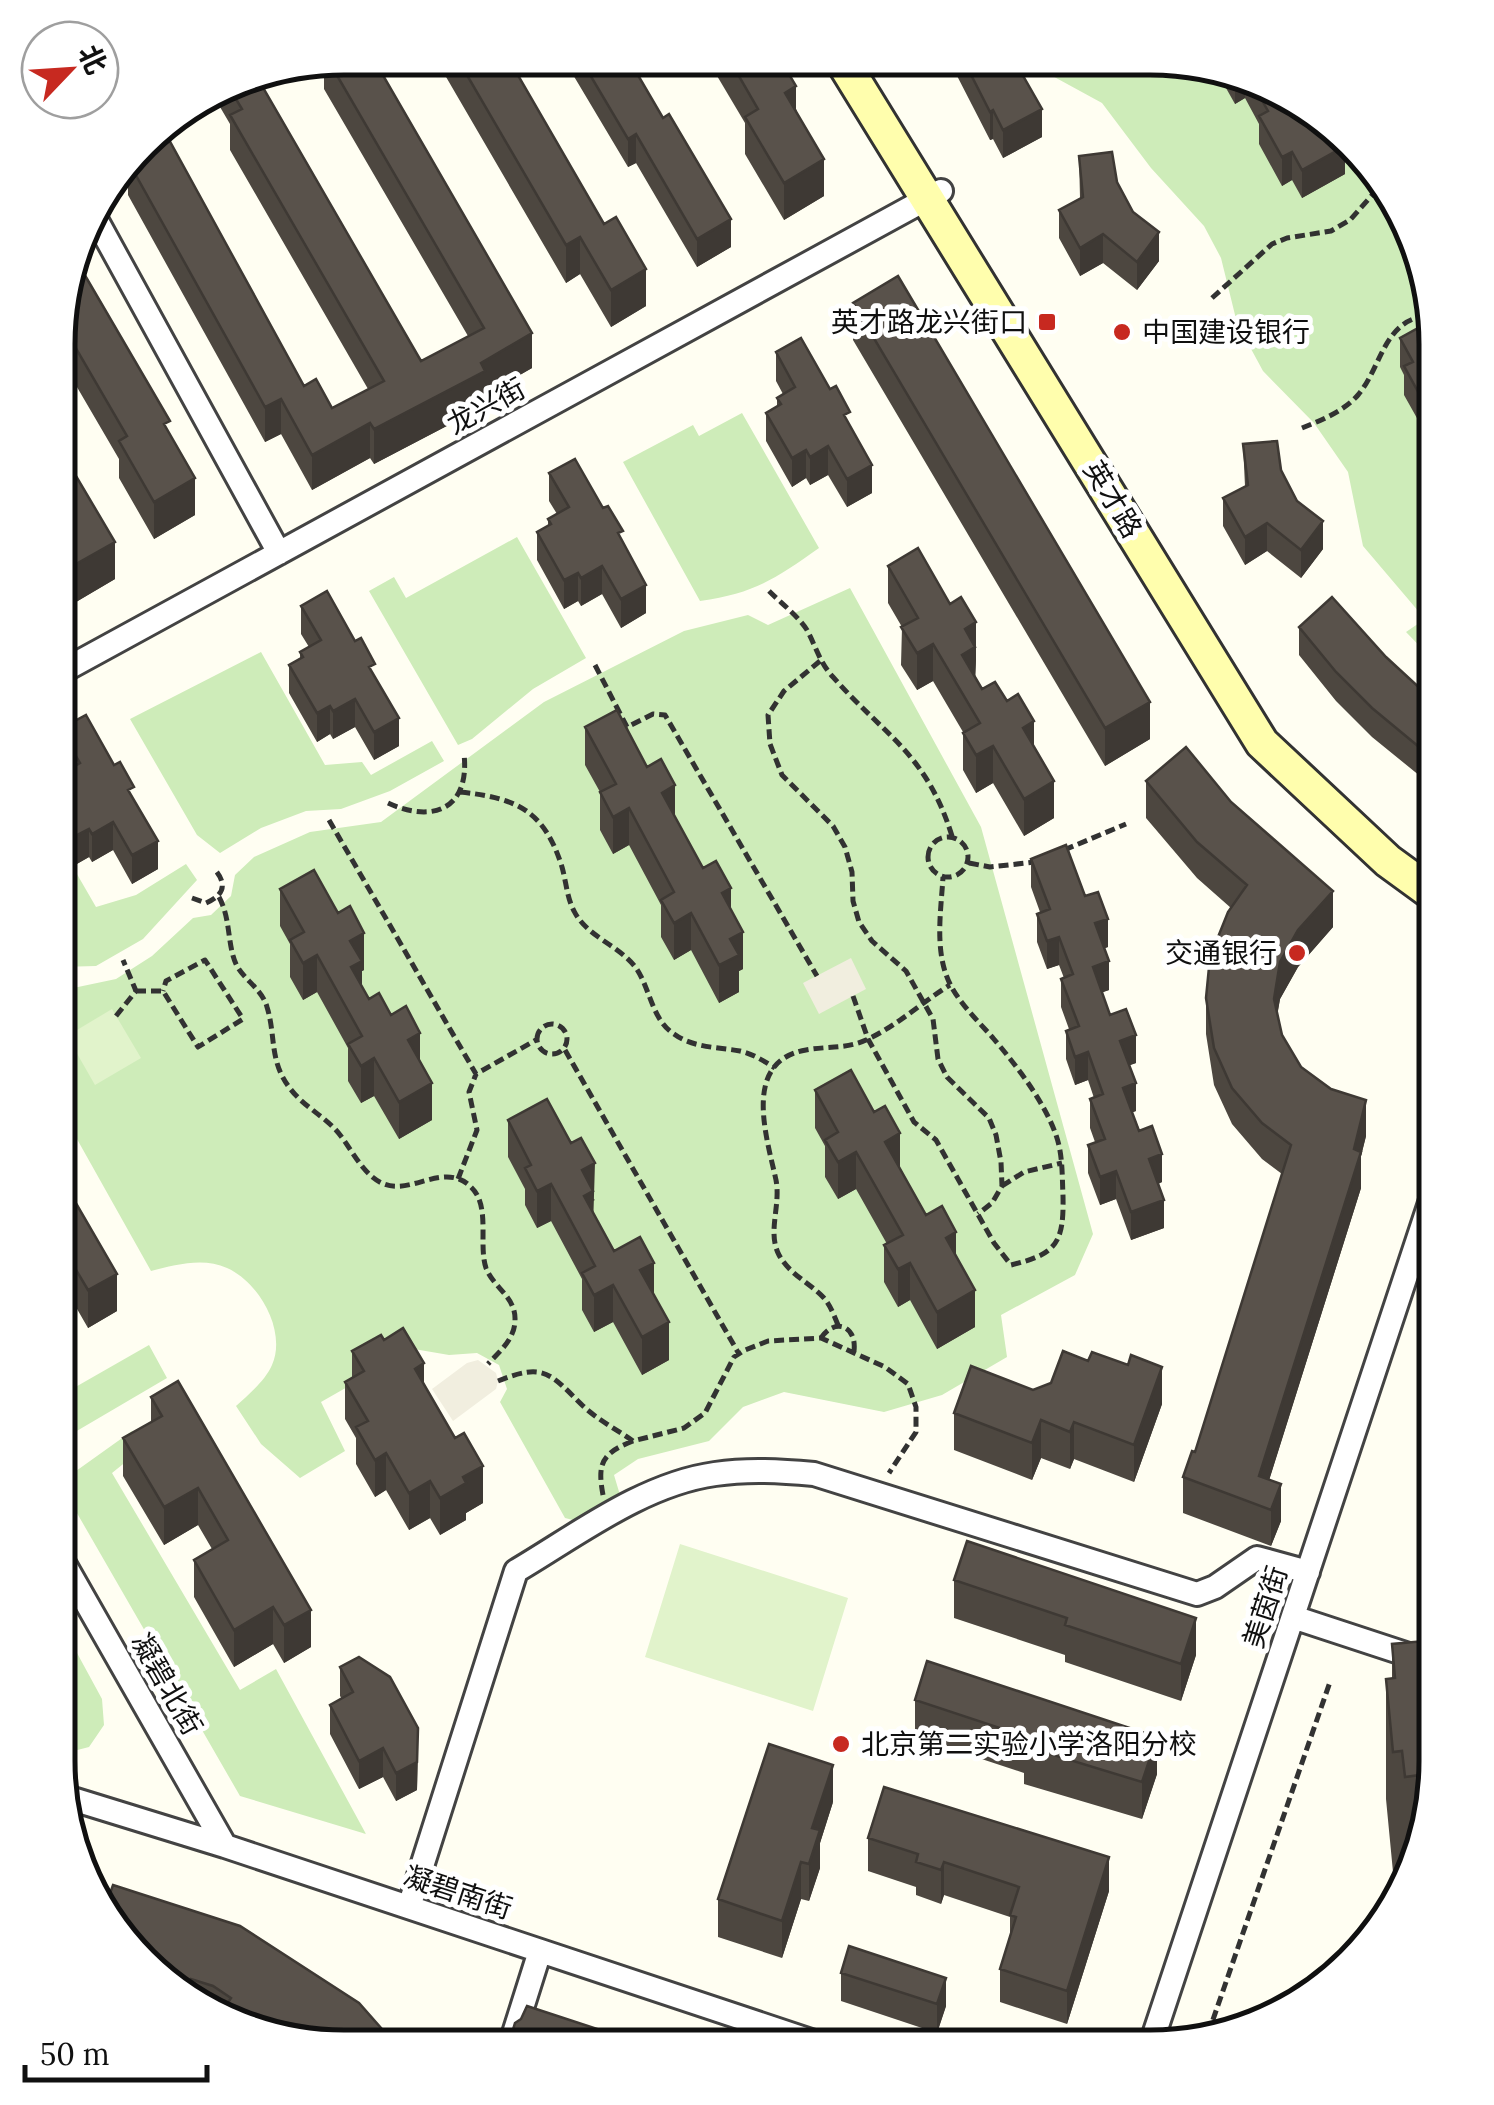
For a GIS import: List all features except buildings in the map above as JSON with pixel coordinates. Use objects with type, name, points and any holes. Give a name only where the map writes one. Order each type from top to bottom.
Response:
[{"type":"main road","name":"英才路","points":[[852,75],[935,194],[1272,731],[1419,865]]},
{"type":"main road","name":"英才路","points":[[869,75],[935,194],[1262,743],[1388,860],[1419,883]]},
{"type":"street","name":"龙兴街","points":[[75,665],[935,194]]},
{"type":"street","points":[[101,229],[280,553]]},
{"type":"street","name":"美茵街","points":[[1156,2030],[1418,1238]]},
{"type":"street","points":[[409,1907],[516,1571],[616,1511],[669,1486],[712,1474],[799,1472],[876,1491],[1198,1594],[1216,1587],[1257,1558],[1308,1572]]},
{"type":"street","name":"凝碧北街","points":[[75,1582],[224,1846]]},
{"type":"street","points":[[1293,1616],[1418,1658]]},
{"type":"street","name":"凝碧南街","points":[[79,1801],[782,2030]]},
{"type":"street","points":[[515,2030],[540,1950]]},
{"type":"path","points":[[1212,298],[1272,244],[1331,231],[1350,220],[1373,195]]},
{"type":"path","points":[[1302,428],[1355,399],[1394,332],[1417,318]]},
{"type":"path","points":[[769,591],[805,627],[820,662],[900,742],[925,774],[941,801],[952,836],[966,845],[969,863],[959,875],[943,877],[930,868],[928,852],[936,839],[952,836]]},
{"type":"path","points":[[820,662],[784,692],[768,715],[770,744],[782,774],[834,826],[852,872],[852,901],[859,922],[872,941],[906,970],[924,1001],[934,1019],[938,1059],[947,1077],[988,1118],[1002,1162],[1002,1186]]},
{"type":"path","points":[[595,665],[627,727],[654,714],[665,716],[816,976]]},
{"type":"path","points":[[388,803],[424,815],[444,808],[460,792],[467,775],[464,754]]},
{"type":"path","points":[[460,792],[524,806],[542,825],[556,850],[574,912],[586,928],[622,952],[638,970],[662,1022],[674,1034],[700,1045],[744,1052],[774,1068]]},
{"type":"path","points":[[329,820],[476,1074]]},
{"type":"path","points":[[1061,852],[1126,824]]},
{"type":"path","points":[[969,863],[1020,866],[1047,858]]},
{"type":"path","points":[[192,898],[206,904],[219,897],[222,878],[216,871]]},
{"type":"path","points":[[853,996],[868,1040],[914,1122],[936,1140],[1011,1265],[1042,1257],[1058,1242],[1064,1218],[1062,1164],[1056,1136],[1044,1109],[950,985],[940,934],[943,877]]},
{"type":"path","points":[[219,897],[236,964],[266,1003],[272,1055],[287,1085],[306,1107],[332,1126],[379,1183],[397,1188],[442,1176],[458,1178],[473,1188],[481,1206],[487,1272],[511,1302],[516,1320],[511,1338],[488,1364]]},
{"type":"path","points":[[123,960],[136,991]]},
{"type":"path","points":[[205,960],[243,1020],[198,1047],[163,991],[166,980],[205,960]]},
{"type":"path","points":[[838,1324],[827,1301],[789,1270],[777,1251],[773,1224],[779,1202],[762,1124],[763,1090],[780,1060],[794,1052],[846,1047],[868,1040],[950,985]]},
{"type":"path","points":[[136,991],[163,991]]},
{"type":"path","points":[[116,1016],[136,991]]},
{"type":"path","points":[[458,1178],[478,1130],[469,1092],[476,1074],[536,1040],[540,1028],[551,1023],[563,1027],[568,1038],[564,1050],[553,1056],[542,1051],[536,1040]]},
{"type":"path","points":[[564,1050],[739,1354]]},
{"type":"path","points":[[978,1214],[992,1203],[1002,1186],[1024,1172],[1062,1164]]},
{"type":"path","points":[[821,1338],[827,1329],[838,1324],[850,1328],[856,1339],[854,1351]]},
{"type":"path","points":[[616,1511],[604,1496],[599,1472],[606,1457],[633,1441],[684,1428],[704,1412],[734,1357],[768,1341],[821,1338],[854,1351],[908,1384],[916,1406],[916,1432],[876,1491]]},
{"type":"path","points":[[498,1381],[526,1370],[547,1373],[562,1382],[582,1406],[633,1441]]},
{"type":"path","points":[[1212,2023],[1330,1682]]},
{"type":"green space","points":[[1051,75],[1185,77],[1253,95],[1314,131],[1363,180],[1383,209],[1405,257],[1418,326],[1419,612],[1363,546],[1348,472],[1314,423],[1263,371],[1237,323],[1221,258],[1204,226],[1151,168],[1102,103]]},
{"type":"green space","points":[[742,413],[819,548],[764,583],[736,594],[700,601],[623,462],[693,425],[699,436]]},
{"type":"green space","points":[[517,537],[586,658],[533,689],[472,739],[458,745],[369,591],[394,577],[406,598]]},
{"type":"green space","points":[[850,588],[981,827],[1093,1234],[1075,1275],[1001,1315],[1007,1357],[942,1395],[884,1412],[784,1392],[743,1407],[709,1441],[638,1459],[614,1475],[620,1495],[577,1521],[565,1518],[500,1402],[507,1389],[499,1365],[477,1353],[449,1355],[414,1349],[321,1402],[345,1451],[300,1478],[261,1444],[236,1406],[265,1377],[276,1352],[273,1323],[259,1296],[239,1275],[218,1265],[189,1263],[151,1271],[75,1136],[75,988],[116,979],[152,956],[193,918],[211,915],[231,896],[235,875],[254,857],[310,832],[381,822],[544,702],[684,631],[748,615],[768,625]]},
{"type":"green space","points":[[1419,623],[1419,645],[1406,632]]},
{"type":"green space","points":[[261,652],[325,765],[362,762],[371,775],[432,741],[444,761],[390,791],[341,809],[306,811],[261,828],[220,853],[197,835],[130,719]]},
{"type":"green space","points":[[186,864],[197,880],[143,939],[96,966],[75,967],[75,871],[96,907],[136,895]]},
{"type":"green space","points":[[112,1009],[141,1058],[95,1085],[75,1050],[75,1031]]},
{"type":"green space","points":[[149,1345],[167,1378],[75,1432],[75,1387]]},
{"type":"green space","points":[[132,1431],[143,1448],[112,1473],[240,1690],[276,1669],[366,1834],[240,1796],[75,1510],[75,1472]]},
{"type":"green space","points":[[680,1544],[848,1598],[813,1711],[645,1657]]},
{"type":"green space","points":[[75,1649],[102,1699],[104,1725],[89,1747],[75,1751]]},
{"type":"shaded area","points":[[851,958],[866,989],[819,1014],[803,983]]},
{"type":"shaded area","points":[[478,1360],[496,1373],[496,1389],[453,1421],[432,1389],[467,1363]]},
{"type":"place","name":"英才路龙兴街口","points":[[1047,322]]},
{"type":"place","name":"中国建设银行","points":[[1122,332]]},
{"type":"place","name":"交通银行","points":[[1297,953]]},
{"type":"place","name":"北京第二实验小学洛阳分校","points":[[841,1744]]}]
